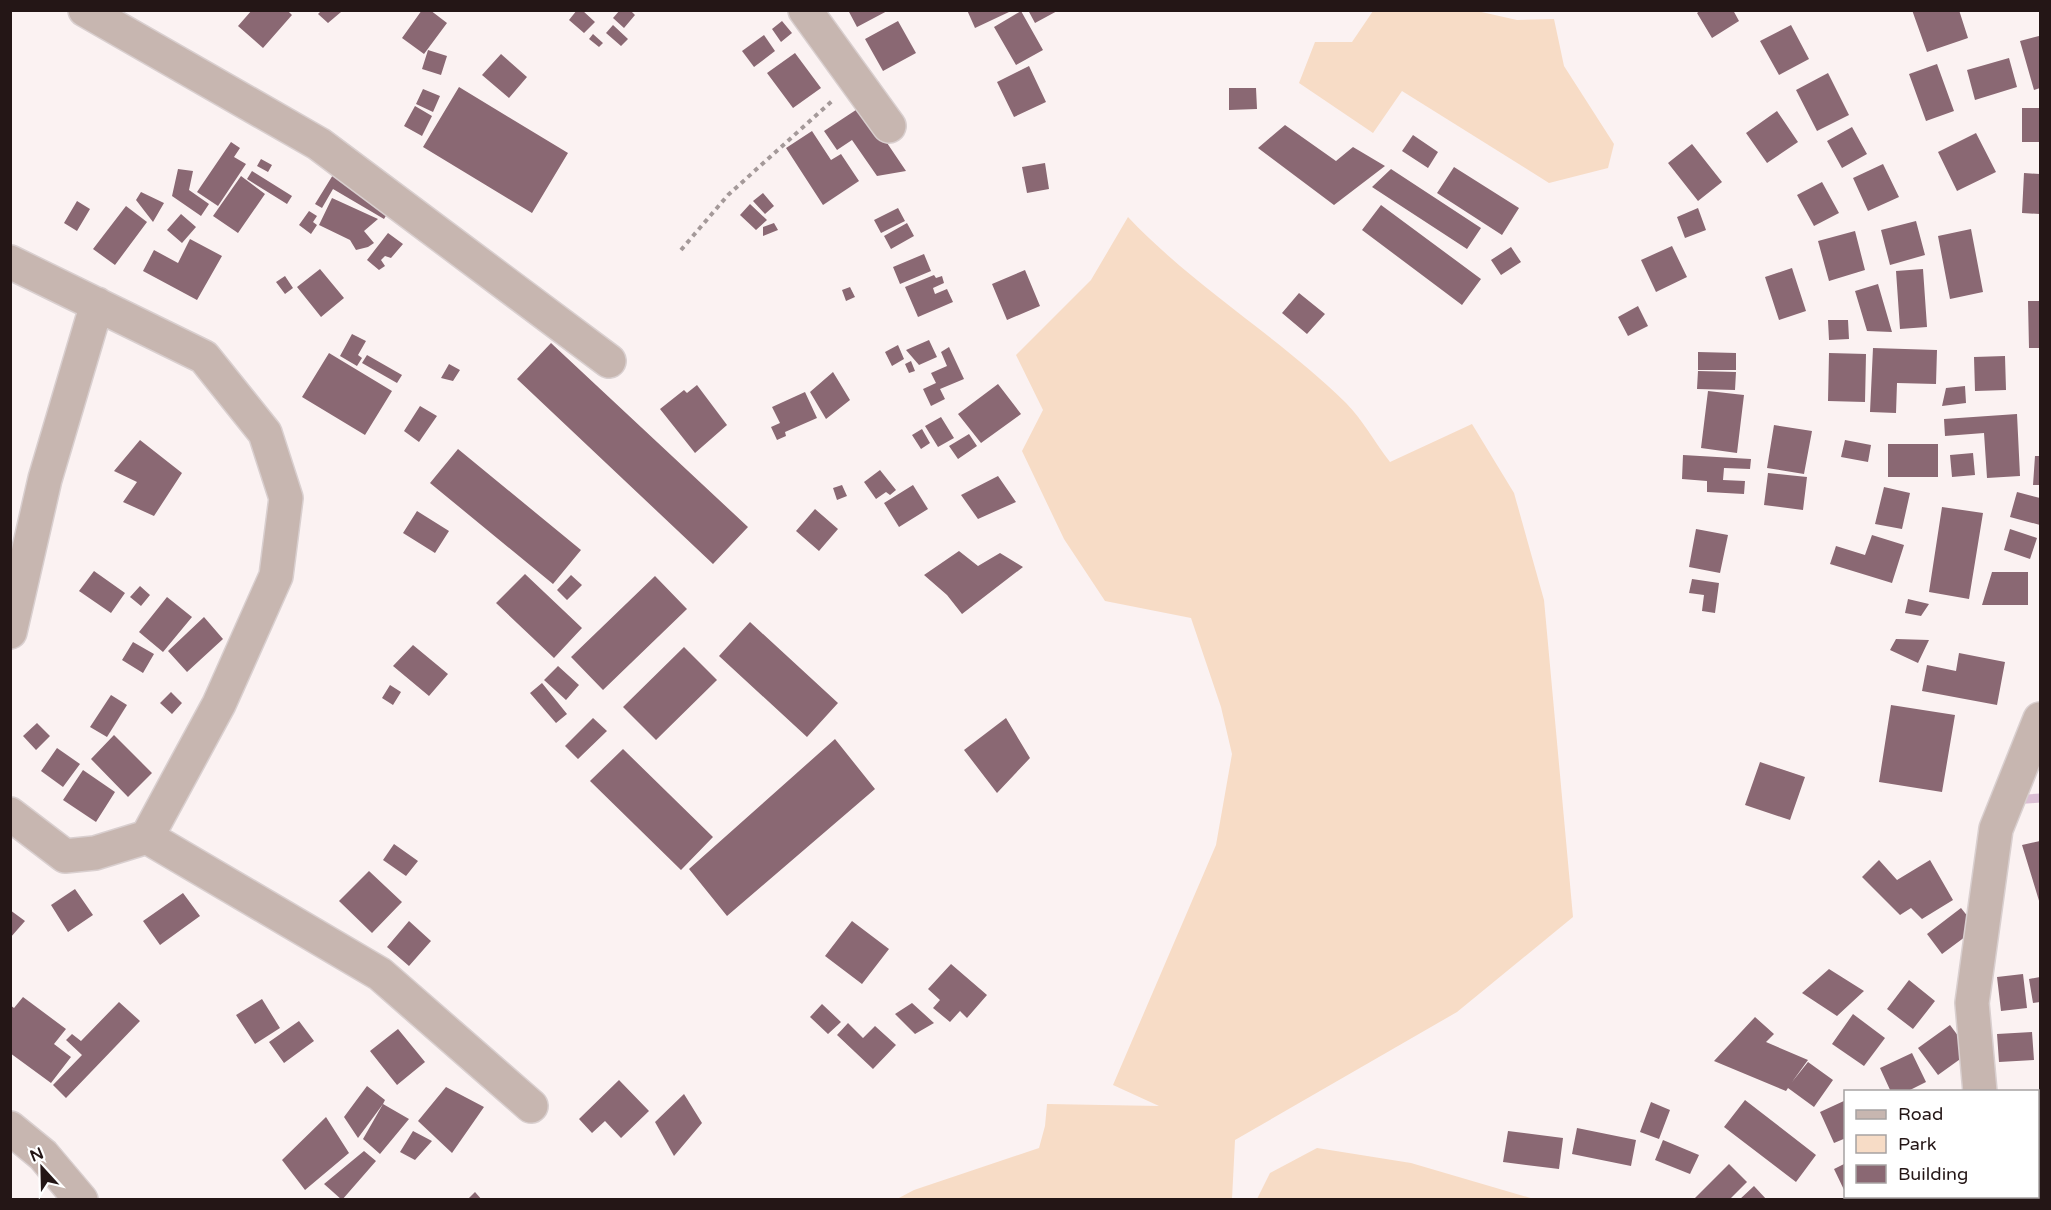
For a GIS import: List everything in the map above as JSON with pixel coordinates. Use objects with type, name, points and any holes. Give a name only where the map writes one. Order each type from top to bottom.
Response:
[{"type":"street","points":[[86,10],[319,144],[609,361]]},
{"type":"street","points":[[805,10],[889,126]]},
{"type":"street","points":[[10,262],[204,357],[266,433],[286,498],[276,576],[219,704],[147,837],[94,853],[65,856],[10,814]]},
{"type":"street","points":[[10,632],[45,479],[98,304]]},
{"type":"street","points":[[1980,1090],[1972,1003],[1996,829],[2040,718]]},
{"type":"street","points":[[147,837],[380,974],[531,1106]]},
{"type":"street","points":[[10,1128],[43,1155],[81,1200]]},
{"type":"path","points":[[681,250],[728,195],[819,110],[859,82]]},
{"type":"green space","points":[[1373,11],[1477,11],[1517,20],[1554,19],[1564,66],[1614,144],[1608,168],[1549,183],[1402,91],[1373,133],[1299,83],[1315,42],[1352,42]]},
{"type":"green space","points":[[1128,217],[1180,266],[1293,356],[1346,403],[1390,462],[1472,424],[1514,493],[1544,600],[1573,917],[1457,1012],[1235,1140],[1232,1199],[897,1199],[914,1190],[1039,1148],[1045,1126],[1047,1104],[1159,1106],[1113,1085],[1216,845],[1232,754],[1221,707],[1191,618],[1105,601],[1064,539],[1022,451],[1043,410],[1016,355],[1091,280]]},
{"type":"green space","points":[[1317,1148],[1411,1163],[1534,1199],[1257,1199],[1270,1173]]},
{"type":"building","points":[[252,10],[287,10],[292,15],[263,48],[238,26]]},
{"type":"building","points":[[322,10],[341,12],[328,23],[318,14]]},
{"type":"building","points":[[422,10],[430,10],[447,23],[424,54],[402,38]]},
{"type":"building","points":[[577,10],[582,10],[595,22],[584,33],[569,20]]},
{"type":"building","points":[[620,10],[630,10],[635,15],[624,28],[613,18]]},
{"type":"building","points":[[848,10],[889,10],[857,27]]},
{"type":"building","points":[[967,10],[1008,10],[1009,12],[975,28]]},
{"type":"building","points":[[1028,10],[1059,10],[1035,23]]},
{"type":"building","points":[[1701,10],[1733,10],[1739,21],[1712,38],[1697,13]]},
{"type":"building","points":[[1912,10],[1959,10],[1968,38],[1927,52]]},
{"type":"building","points":[[1021,11],[1043,50],[1016,65],[994,27]]},
{"type":"building","points":[[782,21],[792,33],[781,42],[772,29]]},
{"type":"building","points":[[898,21],[916,53],[883,71],[865,39]]},
{"type":"building","points":[[613,25],[628,39],[621,46],[606,33]]},
{"type":"building","points":[[1791,25],[1809,59],[1779,75],[1760,41]]},
{"type":"building","points":[[593,34],[603,43],[599,47],[589,39]]},
{"type":"building","points":[[764,35],[775,51],[754,67],[742,51]]},
{"type":"building","points":[[2039,36],[2040,88],[2034,90],[2020,41]]},
{"type":"building","points":[[428,50],[447,56],[441,75],[422,69]]},
{"type":"building","points":[[795,53],[821,88],[793,108],[767,73]]},
{"type":"building","points":[[501,54],[527,77],[509,98],[482,75]]},
{"type":"building","points":[[2009,58],[2017,87],[1975,100],[1967,70]]},
{"type":"building","points":[[1937,64],[1954,111],[1926,121],[1909,74]]},
{"type":"building","points":[[1029,66],[1046,102],[1014,117],[997,82]]},
{"type":"building","points":[[1828,73],[1849,115],[1817,131],[1796,90]]},
{"type":"building","points":[[459,87],[568,153],[532,213],[423,147]]},
{"type":"building","points":[[1229,88],[1256,88],[1257,109],[1229,110]]},
{"type":"building","points":[[423,89],[440,96],[433,112],[416,104]]},
{"type":"building","points":[[415,106],[432,116],[422,136],[404,126]]},
{"type":"building","points":[[862,106],[906,171],[877,176],[852,140],[837,150],[824,131]]},
{"type":"building","points":[[2022,108],[2040,108],[2040,142],[2022,142]]},
{"type":"building","points":[[1777,111],[1798,142],[1767,163],[1746,133]]},
{"type":"building","points":[[1285,125],[1336,161],[1353,147],[1385,166],[1334,205],[1258,148]]},
{"type":"building","points":[[1852,127],[1867,154],[1842,168],[1827,141]]},
{"type":"building","points":[[812,131],[831,160],[841,154],[859,181],[823,205],[786,148]]},
{"type":"building","points":[[1976,133],[1996,172],[1957,191],[1938,152]]},
{"type":"building","points":[[1413,135],[1438,152],[1428,168],[1402,151]]},
{"type":"building","points":[[231,142],[240,148],[234,157],[246,164],[218,206],[197,192]]},
{"type":"building","points":[[1692,144],[1722,182],[1698,201],[1668,163]]},
{"type":"building","points":[[261,159],[272,165],[268,172],[257,166]]},
{"type":"building","points":[[1045,163],[1049,189],[1027,193],[1022,167]]},
{"type":"building","points":[[1883,164],[1899,197],[1868,211],[1853,178]]},
{"type":"building","points":[[1454,167],[1519,208],[1502,235],[1437,193]]},
{"type":"building","points":[[178,169],[193,171],[189,190],[209,204],[201,216],[172,196]]},
{"type":"building","points":[[1391,169],[1481,228],[1467,249],[1372,187]]},
{"type":"building","points":[[336,170],[393,204],[384,219],[333,189],[322,208],[315,204]]},
{"type":"building","points":[[252,171],[292,196],[287,204],[247,179]]},
{"type":"building","points":[[2024,173],[2040,174],[2040,214],[2022,213]]},
{"type":"building","points":[[241,176],[265,194],[238,233],[213,216]]},
{"type":"building","points":[[1822,182],[1839,213],[1814,226],[1797,195]]},
{"type":"building","points":[[141,192],[164,203],[153,222],[136,200]]},
{"type":"building","points":[[763,193],[774,206],[765,214],[753,201]]},
{"type":"building","points":[[332,198],[378,219],[364,231],[374,243],[356,250],[350,240],[319,225]]},
{"type":"building","points":[[77,201],[90,209],[77,231],[64,223]]},
{"type":"building","points":[[750,204],[767,220],[756,230],[740,215]]},
{"type":"building","points":[[1381,205],[1481,279],[1462,305],[1362,230]]},
{"type":"building","points":[[126,206],[147,222],[115,265],[93,249]]},
{"type":"building","points":[[898,208],[905,221],[881,233],[874,220]]},
{"type":"building","points":[[1698,208],[1706,230],[1685,238],[1677,217]]},
{"type":"building","points":[[309,211],[317,216],[313,222],[317,225],[311,234],[299,225]]},
{"type":"building","points":[[181,214],[196,227],[182,243],[167,230]]},
{"type":"building","points":[[1916,221],[1925,255],[1890,265],[1881,230]]},
{"type":"building","points":[[774,223],[778,230],[763,236],[763,227]]},
{"type":"building","points":[[907,223],[914,236],[891,249],[884,236]]},
{"type":"building","points":[[1971,229],[1983,292],[1950,299],[1938,236]]},
{"type":"building","points":[[1855,231],[1865,270],[1829,281],[1818,241]]},
{"type":"building","points":[[388,233],[403,244],[391,258],[385,256],[381,260],[385,266],[379,270],[367,260]]},
{"type":"building","points":[[190,239],[222,256],[197,300],[143,271],[154,250],[178,263]]},
{"type":"building","points":[[1672,246],[1687,277],[1656,292],[1641,260]]},
{"type":"building","points":[[1511,247],[1521,262],[1501,275],[1491,260]]},
{"type":"building","points":[[924,254],[931,271],[900,284],[893,267]]},
{"type":"building","points":[[1792,268],[1806,311],[1779,320],[1765,277]]},
{"type":"building","points":[[320,269],[344,298],[321,317],[297,287]]},
{"type":"building","points":[[1923,269],[1927,327],[1900,329],[1896,271]]},
{"type":"building","points":[[1025,270],[1040,306],[1007,320],[992,284]]},
{"type":"building","points":[[934,275],[936,278],[942,276],[944,283],[933,288],[935,294],[947,289],[953,302],[918,317],[905,287]]},
{"type":"building","points":[[285,276],[293,288],[285,294],[276,282]]},
{"type":"building","points":[[1878,284],[1892,332],[1867,331],[1855,291]]},
{"type":"building","points":[[850,287],[855,297],[846,301],[842,290]]},
{"type":"building","points":[[1299,293],[1325,314],[1307,334],[1282,313]]},
{"type":"building","points":[[2028,301],[2040,301],[2040,348],[2029,348]]},
{"type":"building","points":[[1638,306],[1648,326],[1628,336],[1618,317]]},
{"type":"building","points":[[1828,320],[1848,320],[1849,339],[1829,340]]},
{"type":"building","points":[[352,334],[366,341],[358,355],[362,358],[357,366],[340,356]]},
{"type":"building","points":[[929,340],[937,357],[919,365],[906,350]]},
{"type":"building","points":[[551,343],[748,527],[713,564],[517,379]]},
{"type":"building","points":[[898,345],[904,359],[892,366],[885,352]]},
{"type":"building","points":[[949,347],[964,379],[940,389],[945,399],[931,406],[923,389],[936,383],[931,373],[947,366],[941,352]]},
{"type":"building","points":[[1873,348],[1937,350],[1936,384],[1897,383],[1896,413],[1870,412]]},
{"type":"building","points":[[1698,352],[1736,353],[1736,370],[1698,370]]},
{"type":"building","points":[[329,353],[392,391],[365,435],[302,397]]},
{"type":"building","points":[[1829,353],[1866,354],[1865,402],[1828,401]]},
{"type":"building","points":[[367,355],[402,375],[397,383],[362,363]]},
{"type":"building","points":[[2005,356],[2006,390],[1975,391],[1974,357]]},
{"type":"building","points":[[911,361],[915,371],[909,373],[905,364]]},
{"type":"building","points":[[449,364],[460,370],[453,381],[441,378]]},
{"type":"building","points":[[1698,371],[1736,372],[1735,390],[1697,389]]},
{"type":"building","points":[[833,372],[850,400],[826,419],[810,392]]},
{"type":"building","points":[[998,384],[1021,414],[981,443],[958,414]]},
{"type":"building","points":[[697,385],[727,425],[695,453],[660,409],[684,390],[687,393]]},
{"type":"building","points":[[1965,386],[1966,403],[1942,406],[1946,388]]},
{"type":"building","points":[[1708,391],[1744,395],[1737,453],[1701,448]]},
{"type":"building","points":[[805,392],[817,418],[785,432],[786,436],[777,440],[771,427],[780,423],[772,407]]},
{"type":"building","points":[[420,406],[437,416],[419,442],[404,431]]},
{"type":"building","points":[[2017,414],[2020,476],[1987,478],[1984,433],[1945,436],[1944,419]]},
{"type":"building","points":[[941,417],[954,438],[938,447],[925,426]]},
{"type":"building","points":[[1774,425],[1812,431],[1804,474],[1767,468]]},
{"type":"building","points":[[922,429],[930,443],[921,449],[912,435]]},
{"type":"building","points":[[969,434],[977,446],[958,459],[949,446]]},
{"type":"building","points":[[140,440],[182,473],[154,516],[123,502],[137,482],[114,471]]},
{"type":"building","points":[[1845,440],[1871,445],[1868,462],[1841,457]]},
{"type":"building","points":[[1888,444],[1938,444],[1938,477],[1888,477]]},
{"type":"building","points":[[458,449],[581,550],[553,584],[430,483]]},
{"type":"building","points":[[1973,453],[1975,475],[1952,477],[1950,455]]},
{"type":"building","points":[[1683,455],[1751,459],[1750,469],[1724,468],[1723,480],[1745,481],[1744,494],[1707,492],[1707,481],[1682,479]]},
{"type":"building","points":[[2035,456],[2040,456],[2040,485],[2033,485]]},
{"type":"building","points":[[880,470],[896,490],[890,495],[886,492],[876,499],[864,482]]},
{"type":"building","points":[[1768,473],[1807,477],[1803,510],[1764,505]]},
{"type":"building","points":[[998,476],[1016,502],[978,519],[961,495]]},
{"type":"building","points":[[842,485],[847,496],[837,500],[833,488]]},
{"type":"building","points":[[913,485],[928,509],[899,527],[884,503]]},
{"type":"building","points":[[1884,487],[1910,493],[1902,529],[1875,524]]},
{"type":"building","points":[[2017,492],[2040,498],[2040,525],[2010,517]]},
{"type":"building","points":[[1942,507],[1983,513],[1969,599],[1929,592]]},
{"type":"building","points":[[815,509],[838,529],[819,551],[796,531]]},
{"type":"building","points":[[417,511],[449,531],[435,553],[403,533]]},
{"type":"building","points":[[1696,529],[1728,535],[1720,573],[1689,567]]},
{"type":"building","points":[[2010,529],[2037,538],[2030,559],[2004,550]]},
{"type":"building","points":[[1872,535],[1904,545],[1892,583],[1830,564],[1836,546],[1865,555]]},
{"type":"building","points":[[959,551],[978,566],[1000,553],[1023,567],[962,614],[947,595],[924,575]]},
{"type":"building","points":[[94,571],[125,593],[111,613],[79,591]]},
{"type":"building","points":[[1992,572],[2028,572],[2028,605],[1982,605]]},
{"type":"building","points":[[525,574],[582,628],[554,658],[496,603]]},
{"type":"building","points":[[571,575],[582,585],[567,600],[557,590]]},
{"type":"building","points":[[655,576],[687,609],[603,690],[571,657]]},
{"type":"building","points":[[1692,579],[1719,583],[1715,613],[1702,611],[1704,595],[1689,593]]},
{"type":"building","points":[[140,586],[150,595],[141,606],[130,597]]},
{"type":"building","points":[[167,597],[192,617],[163,652],[139,632]]},
{"type":"building","points":[[1908,599],[1929,604],[1921,616],[1905,613]]},
{"type":"building","points":[[204,617],[223,639],[187,672],[168,651]]},
{"type":"building","points":[[750,622],[838,703],[807,737],[719,656]]},
{"type":"building","points":[[1896,639],[1929,640],[1918,663],[1890,650]]},
{"type":"building","points":[[133,642],[154,654],[143,673],[122,660]]},
{"type":"building","points":[[413,645],[448,674],[429,696],[393,666]]},
{"type":"building","points":[[684,647],[717,680],[656,740],[623,707]]},
{"type":"building","points":[[1959,653],[2005,662],[1997,705],[1922,691],[1927,665],[1956,671]]},
{"type":"building","points":[[558,666],[579,685],[566,700],[544,680]]},
{"type":"building","points":[[542,683],[567,714],[556,723],[530,693]]},
{"type":"building","points":[[390,685],[401,692],[393,705],[382,698]]},
{"type":"building","points":[[171,692],[182,703],[172,714],[160,703]]},
{"type":"building","points":[[111,695],[127,705],[107,737],[90,727]]},
{"type":"building","points":[[1891,705],[1955,715],[1942,792],[1879,782]]},
{"type":"building","points":[[593,718],[607,731],[578,759],[565,746]]},
{"type":"building","points":[[1006,718],[1030,758],[997,793],[964,750]]},
{"type":"building","points":[[37,723],[50,736],[36,750],[23,736]]},
{"type":"building","points":[[114,735],[152,773],[128,797],[91,759]]},
{"type":"building","points":[[835,739],[875,789],[727,916],[689,869]]},
{"type":"building","points":[[57,748],[80,764],[63,787],[41,771]]},
{"type":"building","points":[[623,749],[713,837],[681,870],[590,781]]},
{"type":"building","points":[[1760,762],[1805,777],[1790,820],[1745,805]]},
{"type":"building","points":[[83,770],[115,792],[96,822],[63,800]]},
{"type":"building","points":[[2040,841],[2040,904],[2022,845]]},
{"type":"building","points":[[394,844],[418,861],[406,876],[383,860]]},
{"type":"building","points":[[1879,860],[1897,880],[1930,860],[1953,900],[1922,919],[1911,908],[1900,915],[1862,877]]},
{"type":"building","points":[[369,871],[402,902],[372,933],[339,901]]},
{"type":"building","points":[[75,889],[93,915],[68,932],[51,905]]},
{"type":"building","points":[[183,893],[200,916],[160,945],[143,921]]},
{"type":"building","points":[[1961,908],[1977,928],[1942,954],[1927,934]]},
{"type":"building","points":[[10,910],[25,921],[10,938]]},
{"type":"building","points":[[409,921],[431,941],[409,966],[387,947]]},
{"type":"building","points":[[852,921],[889,949],[862,984],[825,956]]},
{"type":"building","points":[[951,964],[987,995],[967,1018],[960,1011],[950,1022],[933,1008],[940,1000],[928,989]]},
{"type":"building","points":[[1829,969],[1864,991],[1837,1016],[1802,993]]},
{"type":"building","points":[[2023,974],[2027,1008],[2001,1011],[1997,977]]},
{"type":"building","points":[[2040,977],[2040,1002],[2033,1003],[2029,979]]},
{"type":"building","points":[[1909,980],[1935,1001],[1913,1029],[1887,1009]]},
{"type":"building","points":[[23,997],[66,1029],[54,1044],[71,1057],[51,1083],[10,1053],[10,1005],[14,1008]]},
{"type":"building","points":[[262,999],[280,1028],[255,1044],[236,1015]]},
{"type":"building","points":[[119,1002],[140,1021],[66,1098],[53,1085],[82,1055],[66,1040],[72,1034],[81,1041]]},
{"type":"building","points":[[912,1003],[934,1023],[915,1034],[895,1014]]},
{"type":"building","points":[[822,1004],[841,1022],[828,1034],[810,1017]]},
{"type":"building","points":[[1853,1014],[1885,1038],[1864,1066],[1832,1044]]},
{"type":"building","points":[[1755,1017],[1774,1034],[1766,1042],[1808,1060],[1792,1082],[1808,1062],[1833,1080],[1814,1107],[1788,1088],[1786,1091],[1714,1061]]},
{"type":"building","points":[[299,1021],[314,1041],[284,1063],[269,1042]]},
{"type":"building","points":[[848,1023],[863,1038],[875,1026],[896,1045],[873,1069],[837,1035]]},
{"type":"building","points":[[1950,1025],[1970,1052],[1938,1075],[1918,1048]]},
{"type":"building","points":[[398,1029],[425,1062],[397,1085],[370,1051]]},
{"type":"building","points":[[2032,1032],[2034,1060],[1999,1062],[1997,1034]]},
{"type":"building","points":[[1912,1053],[1926,1082],[1910,1090],[1890,1090],[1880,1068]]},
{"type":"building","points":[[619,1080],[649,1111],[621,1138],[605,1121],[592,1133],[579,1119]]},
{"type":"building","points":[[367,1086],[385,1100],[358,1138],[344,1117]]},
{"type":"building","points":[[446,1087],[484,1107],[452,1153],[418,1121]]},
{"type":"building","points":[[684,1094],[702,1123],[674,1156],[655,1122]]},
{"type":"building","points":[[1745,1100],[1816,1155],[1796,1182],[1724,1127]]},
{"type":"building","points":[[1844,1101],[1844,1139],[1834,1143],[1820,1112]]},
{"type":"building","points":[[1651,1102],[1670,1110],[1659,1139],[1640,1132]]},
{"type":"building","points":[[383,1104],[409,1119],[380,1154],[363,1139]]},
{"type":"building","points":[[326,1117],[349,1153],[305,1190],[282,1160]]},
{"type":"building","points":[[1577,1128],[1636,1140],[1631,1166],[1572,1154]]},
{"type":"building","points":[[413,1131],[432,1141],[415,1160],[400,1152]]},
{"type":"building","points":[[1508,1131],[1563,1138],[1559,1169],[1503,1162]]},
{"type":"building","points":[[1663,1140],[1699,1155],[1690,1174],[1655,1160]]},
{"type":"building","points":[[364,1151],[376,1161],[342,1200],[324,1184]]},
{"type":"building","points":[[1729,1164],[1747,1182],[1729,1200],[1693,1200]]},
{"type":"building","points":[[1844,1164],[1844,1190],[1834,1169]]},
{"type":"building","points":[[2040,1179],[2040,1200],[2019,1200],[2019,1198],[2039,1198]]},
{"type":"building","points":[[1754,1186],[1767,1200],[1739,1200]]},
{"type":"building","points":[[475,1192],[482,1200],[467,1200]]},
{"type":"building","points":[[1848,1198],[1864,1198],[1860,1200],[1848,1200]]},
{"type":"waterway","points":[[2014,800],[2040,798]]}]
